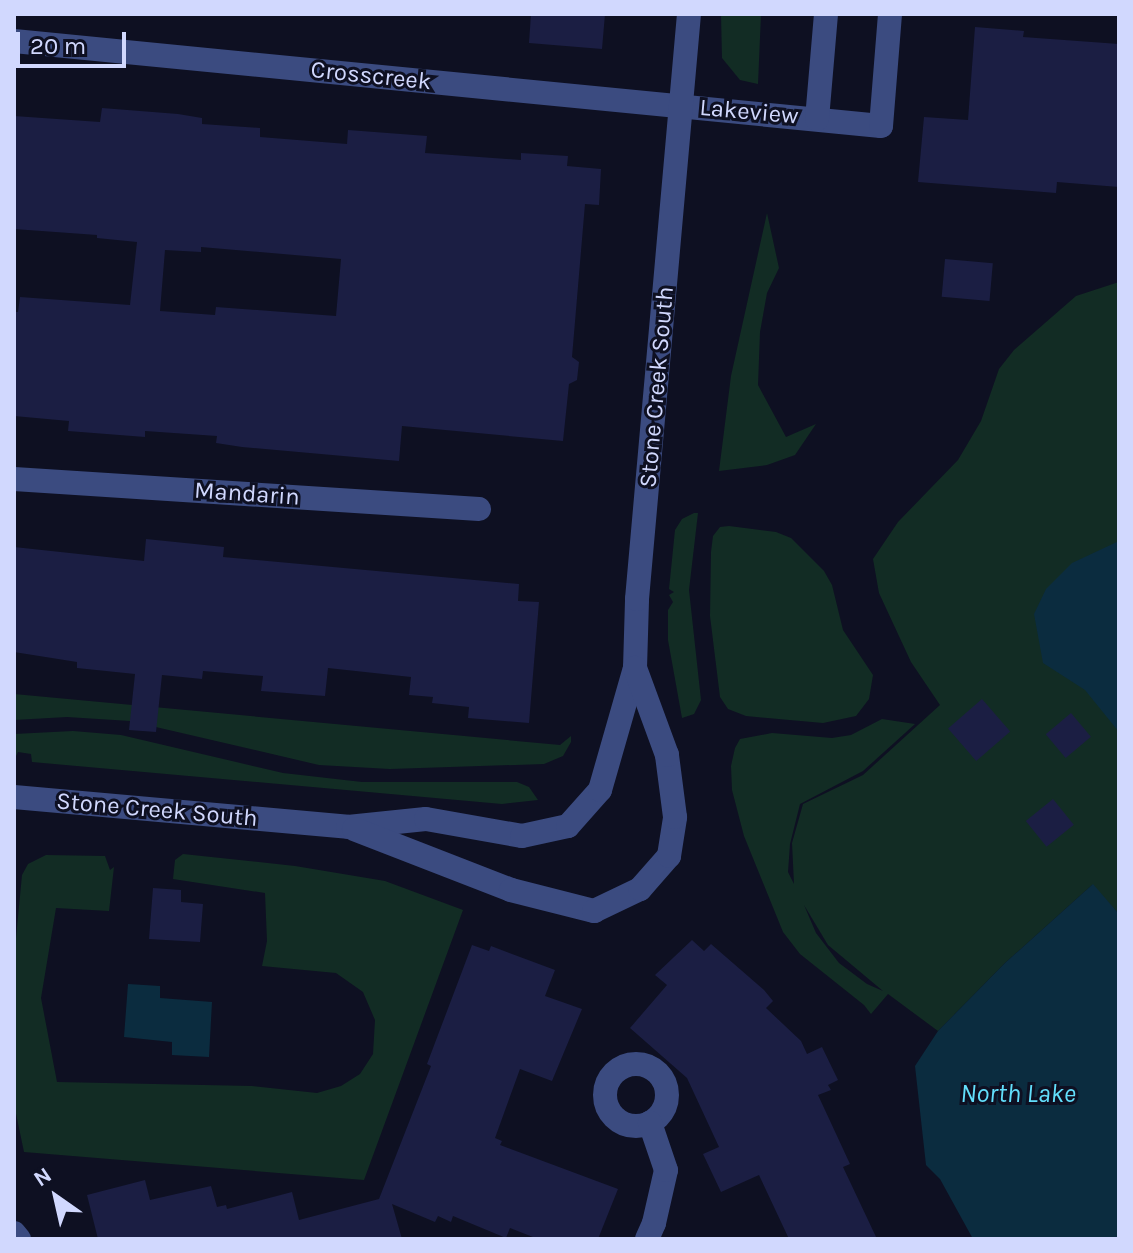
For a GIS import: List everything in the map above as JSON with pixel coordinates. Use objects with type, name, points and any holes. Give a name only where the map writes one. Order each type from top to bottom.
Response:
[{"type":"street","name":"Stone Creek South","points":[[14,797],[348,827],[426,819],[522,836],[568,826],[600,790],[635,668],[637,599],[689,14]]},
{"type":"street","name":"Lakeview","points":[[817,119],[826,14]]},
{"type":"street","name":"Lakeview","points":[[681,106],[881,126],[890,14]]},
{"type":"street","name":"Crosscreek","points":[[14,41],[681,106]]},
{"type":"street","name":"Mandarin","points":[[14,479],[479,509]]},
{"type":"street","name":"Stone Creek South","points":[[348,827],[511,890],[594,911],[640,889],[669,856],[675,817],[667,755],[635,668]]},
{"type":"street","points":[[647,1239],[654,1223],[666,1170],[650,1123]]},
{"type":"street","points":[[14,1233],[19,1239]]},
{"type":"green space","points":[[721,14],[761,14],[758,84],[740,80],[722,58]]},
{"type":"green space","points":[[767,213],[779,268],[767,293],[760,332],[758,385],[786,437],[816,424],[795,455],[767,465],[719,471],[731,376]]},
{"type":"green space","points":[[1119,282],[1119,914],[1092,885],[1005,963],[938,1031],[888,994],[871,1014],[800,954],[783,932],[744,836],[732,790],[731,766],[740,739],[772,733],[832,738],[851,735],[882,719],[915,724],[863,771],[800,804],[790,844],[788,872],[794,884],[792,843],[803,804],[863,775],[940,705],[911,662],[879,593],[873,559],[898,522],[958,460],[981,421],[999,369],[1014,350],[1076,296]],"holes":[[[804,905],[828,945],[883,991],[867,984],[839,963],[816,933]]]},
{"type":"green space","points":[[698,513],[689,590],[701,700],[694,714],[682,718],[668,640],[668,610],[673,602],[669,595],[674,592],[669,589],[675,530],[682,519]]},
{"type":"green space","points":[[720,527],[776,532],[791,538],[824,571],[832,585],[843,630],[873,675],[869,699],[856,716],[823,723],[746,716],[728,709],[720,697],[710,616],[713,536]]},
{"type":"green space","points":[[14,694],[560,745],[571,736],[571,742],[563,756],[544,764],[390,769],[319,765],[130,721],[67,717],[14,720]]},
{"type":"green space","points":[[73,731],[121,735],[283,773],[362,782],[517,782],[529,787],[538,800],[502,804],[32,762],[31,754],[18,752],[14,760],[14,734]]},
{"type":"green space","points":[[183,854],[295,866],[385,881],[463,910],[364,1180],[24,1152],[14,1104],[14,959],[22,875],[28,864],[46,855],[105,856],[110,870],[114,867],[109,911],[56,908],[41,998],[57,1082],[252,1086],[317,1093],[341,1086],[360,1074],[373,1054],[375,1020],[363,992],[336,973],[262,966],[267,941],[265,893],[173,879],[175,860]]},
{"type":"water","points":[[1119,541],[1119,732],[1085,690],[1043,663],[1034,614],[1046,589],[1072,563]]},
{"type":"water","name":"North Lake","points":[[1093,884],[1119,914],[1119,1239],[973,1239],[940,1179],[926,1165],[915,1066],[938,1031],[1005,963]]},
{"type":"water","points":[[128,984],[160,986],[160,998],[212,1002],[209,1057],[172,1055],[172,1042],[124,1037]]},
{"type":"building","points":[[531,14],[605,14],[602,49],[529,43]]},
{"type":"building","points":[[975,27],[1024,31],[1023,37],[1119,44],[1119,187],[1057,182],[1056,193],[918,182],[924,117],[968,120]]},
{"type":"building","points":[[102,108],[178,114],[202,118],[202,124],[260,128],[260,137],[347,144],[348,130],[427,136],[425,153],[521,160],[521,153],[568,156],[567,166],[601,169],[599,205],[585,204],[572,357],[579,362],[577,380],[569,384],[563,441],[402,426],[399,461],[242,447],[216,443],[217,436],[145,431],[145,437],[68,431],[69,421],[14,416],[14,312],[18,312],[20,297],[130,305],[137,242],[97,238],[97,235],[14,229],[14,116],[100,122]],"holes":[[[201,247],[341,259],[336,316],[216,307],[215,315],[160,311],[165,250],[201,252]]]},
{"type":"building","points":[[945,259],[993,263],[990,301],[942,297]]},
{"type":"building","points":[[146,539],[224,547],[223,557],[519,584],[518,601],[539,602],[529,723],[468,718],[469,707],[432,703],[433,697],[409,695],[411,677],[328,668],[325,696],[261,691],[263,676],[203,671],[202,679],[162,675],[156,732],[129,730],[135,674],[77,668],[77,662],[14,652],[14,547],[144,561]]},
{"type":"building","points":[[982,699],[1010,731],[976,761],[948,729]]},
{"type":"building","points":[[1071,713],[1091,737],[1066,758],[1046,734]]},
{"type":"building","points":[[1053,799],[1074,825],[1047,847],[1026,821]]},
{"type":"building","points":[[153,888],[181,890],[181,902],[203,904],[200,942],[149,939]]},
{"type":"building","points":[[692,940],[704,951],[711,944],[764,990],[773,1001],[766,1008],[801,1041],[807,1054],[822,1047],[838,1080],[828,1085],[831,1090],[818,1095],[850,1164],[843,1167],[877,1239],[789,1239],[759,1175],[721,1192],[703,1154],[719,1147],[687,1078],[630,1028],[667,985],[655,975]]},
{"type":"building","points":[[472,945],[489,951],[491,946],[555,970],[545,996],[582,1009],[552,1081],[520,1069],[495,1138],[502,1141],[500,1145],[618,1189],[598,1239],[538,1239],[510,1228],[506,1238],[453,1216],[451,1222],[438,1216],[435,1222],[392,1204],[402,1239],[98,1239],[87,1195],[145,1180],[150,1200],[211,1186],[217,1207],[226,1205],[227,1209],[292,1192],[299,1220],[379,1199],[431,1066],[427,1064]]}]
